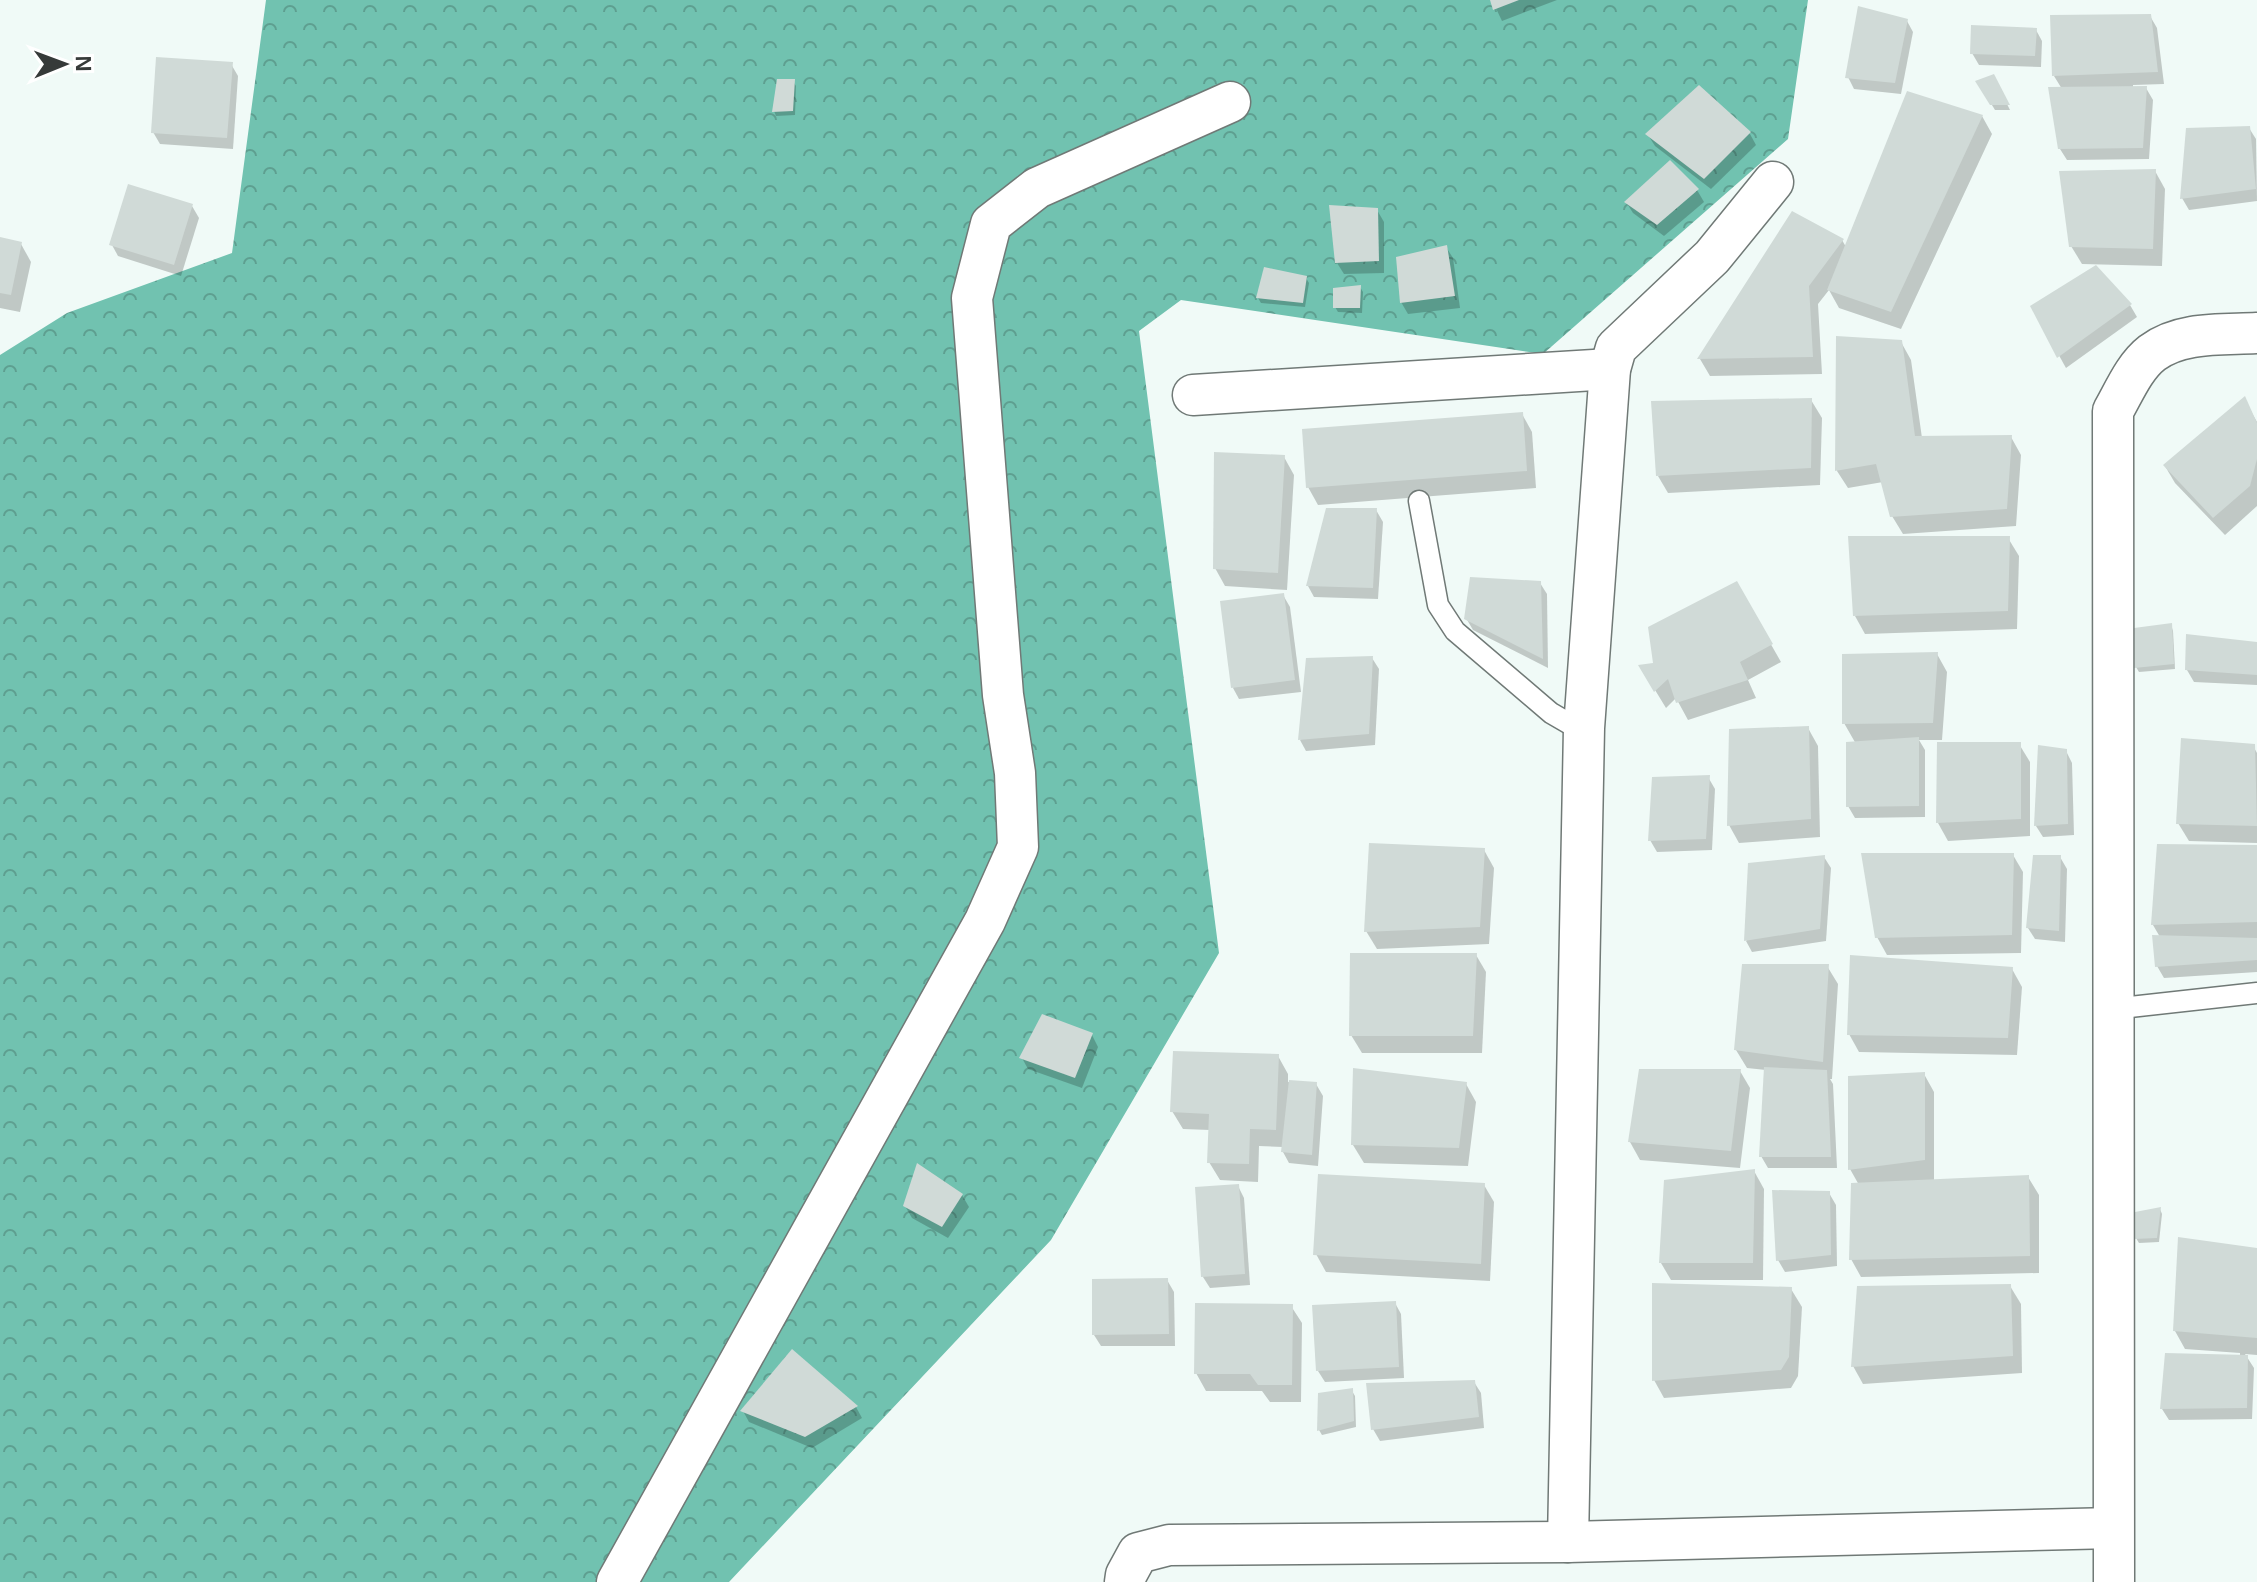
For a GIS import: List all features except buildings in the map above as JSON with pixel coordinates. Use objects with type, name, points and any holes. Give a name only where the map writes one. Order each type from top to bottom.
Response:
[{"type":"street","points":[[617,1582],[985,921],[1018,847],[1015,773],[1003,695],[972,298],[991,224],[1037,188],[1230,102]]},
{"type":"street","points":[[1568,1542],[1584,728],[1610,369],[1616,348],[1712,257],[1773,182]]},
{"type":"street","points":[[2114,1582],[2113,411],[2131,379],[2152,353],[2183,338],[2257,333]]},
{"type":"street","points":[[1193,395],[1610,369]]},
{"type":"street","points":[[1125,1582],[1138,1553],[1169,1545],[1568,1542],[2113,1528]]},
{"type":"lane","points":[[1419,501],[1438,605],[1455,631],[1551,713],[1584,728]]},
{"type":"lane","points":[[2112,1009],[2257,993]]},
{"type":"green space","points":[[266,0],[1808,0],[1788,139],[1543,354],[1181,300],[1139,331],[1219,953],[1051,1240],[729,1582],[0,1582],[0,355],[67,313],[232,253]]}]
